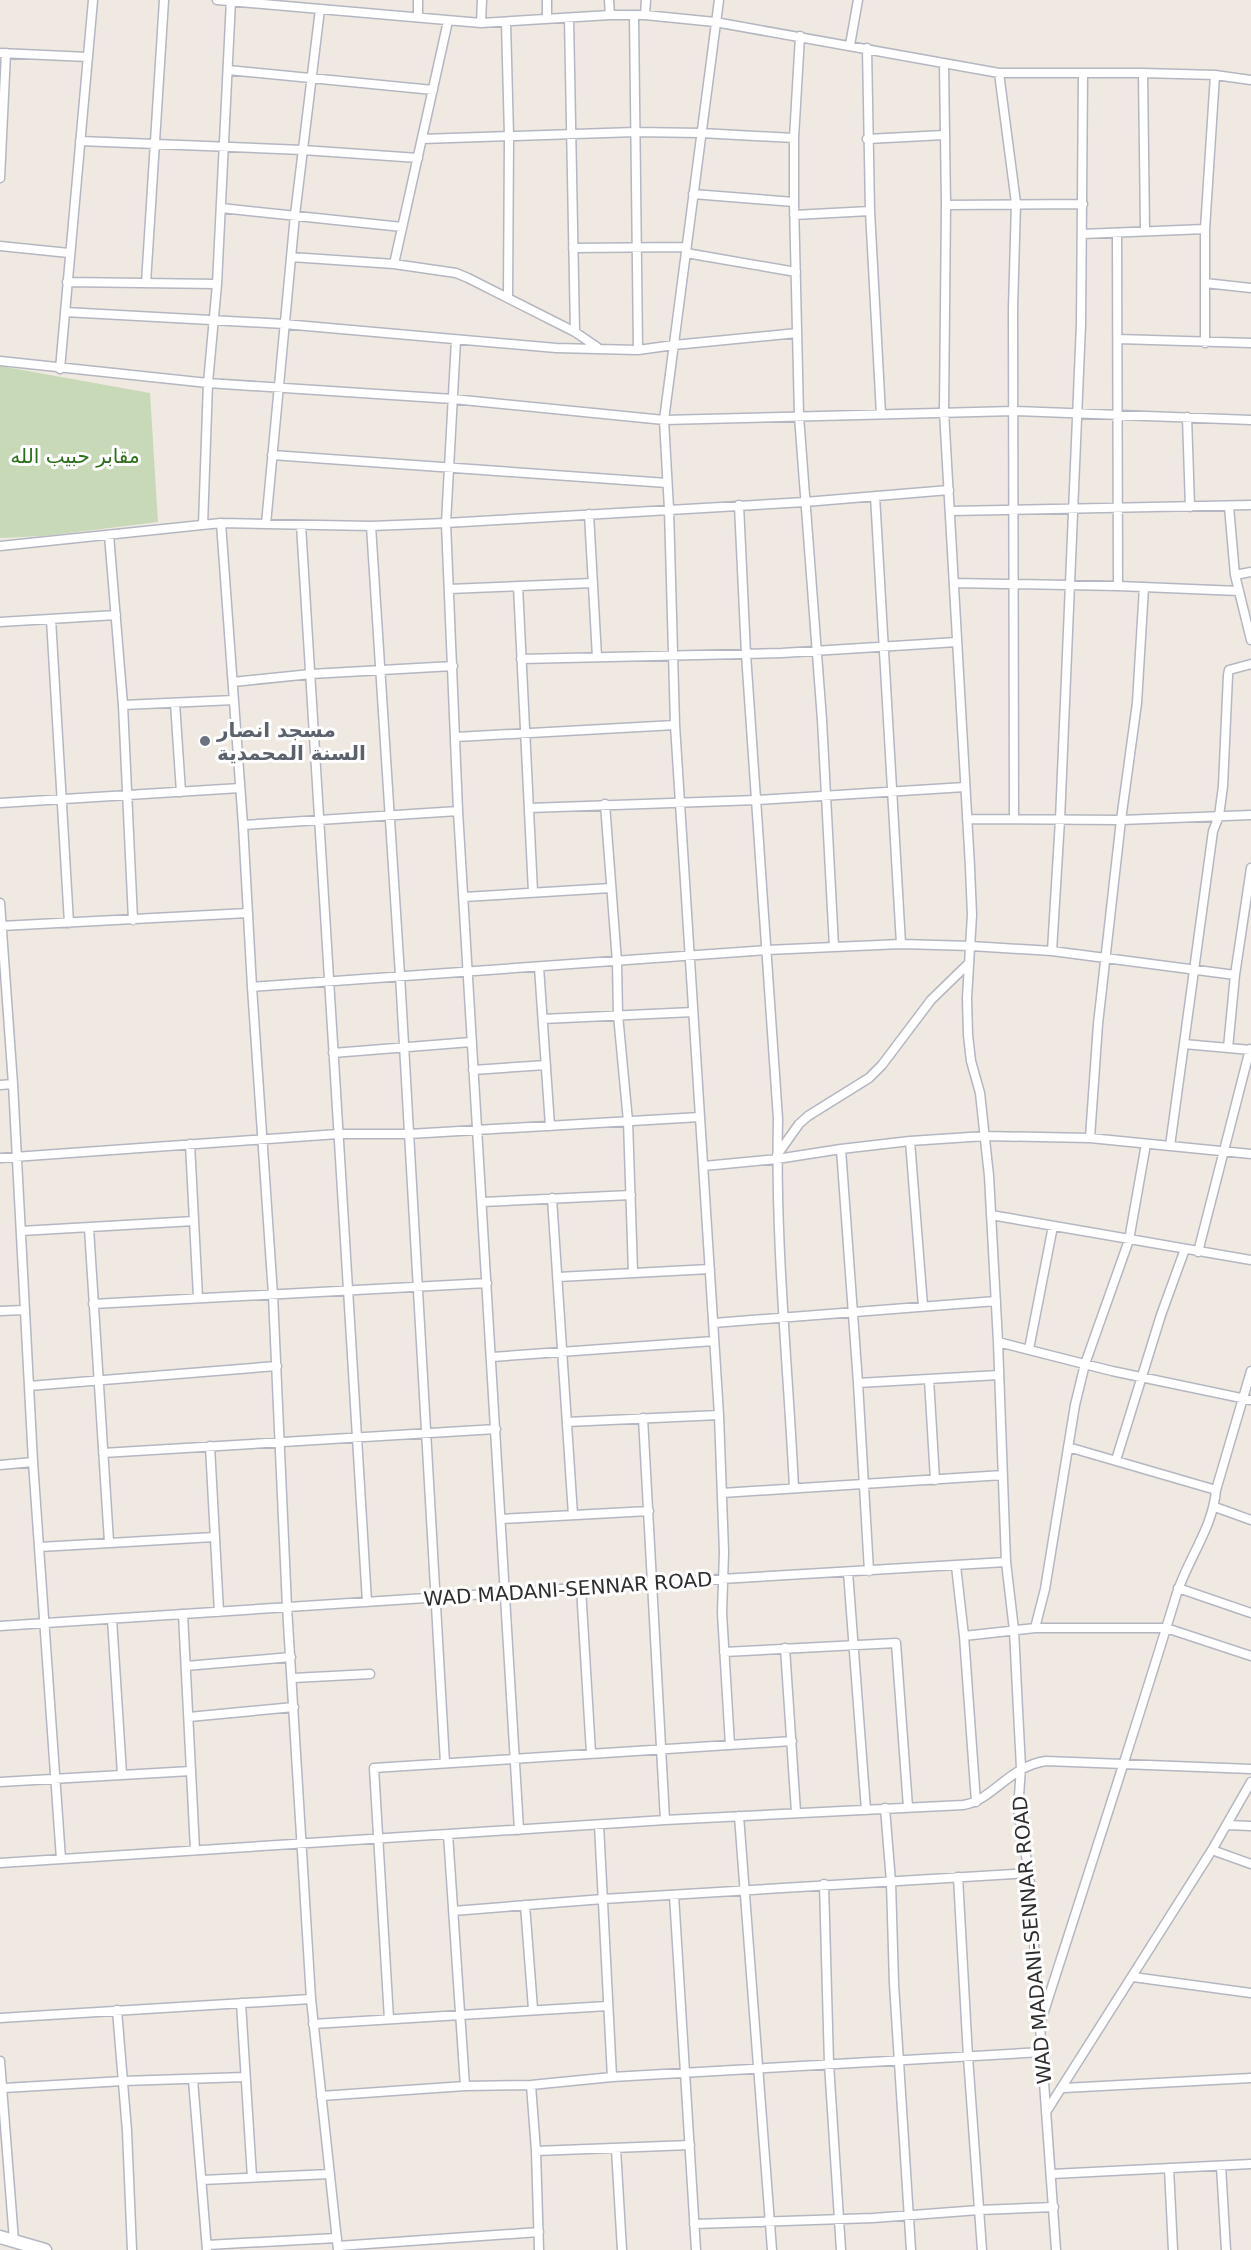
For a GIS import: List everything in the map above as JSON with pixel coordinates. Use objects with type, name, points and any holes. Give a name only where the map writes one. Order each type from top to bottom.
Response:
[{"type":"street","points":[[60,369],[93,0]]},
{"type":"street","points":[[146,283],[164,0]]},
{"type":"street","points":[[217,0],[481,23],[645,15],[716,22],[999,72],[1215,75],[1251,80]]},
{"type":"street","points":[[418,0],[418,17]]},
{"type":"street","points":[[481,23],[483,0]]},
{"type":"street","points":[[547,0],[548,20]]},
{"type":"street","points":[[609,0],[610,15]]},
{"type":"street","points":[[645,15],[646,0]]},
{"type":"street","name":"WAD MADANI-SENNAR ROAD","points":[[0,1626],[724,1579],[714,1323],[688,957],[675,725],[664,420],[719,0]]},
{"type":"street","points":[[850,45],[858,0]]},
{"type":"street","points":[[203,525],[208,382],[217,284],[231,1]]},
{"type":"street","points":[[266,524],[277,387],[295,215],[320,9]]},
{"type":"street","points":[[634,15],[638,350]]},
{"type":"street","points":[[569,18],[575,332]]},
{"type":"street","points":[[394,264],[448,21]]},
{"type":"street","points":[[506,22],[508,297]]},
{"type":"street","points":[[800,36],[794,138],[799,416],[817,651],[834,947]]},
{"type":"street","points":[[867,48],[867,139],[881,414]]},
{"type":"street","points":[[0,178],[3,53],[88,57]]},
{"type":"street","name":"WAD MADANI-SENNAR ROAD","points":[[944,64],[946,205],[944,411],[967,819],[971,946],[968,1035],[971,1061],[980,1093],[991,1215],[1006,1563],[1014,1630],[1021,1768],[1018,1810],[1029,1873],[1056,2250]]},
{"type":"street","points":[[228,70],[433,90]]},
{"type":"street","points":[[999,72],[1016,203],[1013,309],[1014,819]]},
{"type":"street","points":[[1143,73],[1146,230]]},
{"type":"street","points":[[1052,951],[1074,510],[1083,204],[1083,74]]},
{"type":"street","points":[[1205,343],[1205,229],[1215,75]]},
{"type":"street","points":[[422,139],[635,132],[794,138]]},
{"type":"street","points":[[867,139],[944,135]]},
{"type":"street","points":[[80,141],[224,146],[417,158]]},
{"type":"street","points":[[693,194],[794,202]]},
{"type":"street","points":[[946,205],[1083,204]]},
{"type":"street","points":[[221,208],[402,227]]},
{"type":"street","points":[[794,215],[870,211]]},
{"type":"street","points":[[1082,234],[1205,229]]},
{"type":"street","points":[[1117,233],[1118,586]]},
{"type":"street","points":[[0,246],[69,253]]},
{"type":"street","points":[[573,248],[686,250],[796,272]]},
{"type":"street","points":[[291,257],[394,264],[456,273],[575,332],[597,348]]},
{"type":"street","points":[[67,282],[217,284]]},
{"type":"street","points":[[1205,283],[1251,288]]},
{"type":"street","points":[[65,312],[284,324],[556,348],[617,350],[638,350],[797,333]]},
{"type":"street","points":[[1118,339],[1251,343]]},
{"type":"street","points":[[456,340],[446,523],[458,811],[519,1830]]},
{"type":"street","points":[[0,362],[208,382],[453,399],[664,420],[944,411],[1077,412],[1251,420]]},
{"type":"street","points":[[1187,417],[1190,507]]},
{"type":"street","points":[[272,455],[667,483]]},
{"type":"street","points":[[0,546],[203,525],[371,526],[446,523],[949,490]]},
{"type":"street","points":[[875,496],[882,646],[902,944]]},
{"type":"street","points":[[739,505],[746,654],[778,1119],[782,1317],[794,1488]]},
{"type":"street","points":[[951,511],[1251,506]]},
{"type":"street","points":[[1229,507],[1235,574],[1251,640]]},
{"type":"street","points":[[588,514],[597,657]]},
{"type":"street","points":[[221,524],[273,1295],[288,1607],[311,1999],[338,2245]]},
{"type":"street","points":[[301,525],[338,1134],[345,1211],[367,1602]]},
{"type":"street","points":[[371,526],[446,1762]]},
{"type":"street","points":[[109,535],[123,705],[133,920]]},
{"type":"street","points":[[1235,574],[1251,572]]},
{"type":"street","points":[[449,588],[593,583]]},
{"type":"street","points":[[955,583],[1239,591]]},
{"type":"street","points":[[518,586],[533,892]]},
{"type":"street","points":[[1090,1138],[1106,958],[1137,703],[1144,587]]},
{"type":"street","points":[[0,622],[116,615]]},
{"type":"street","points":[[51,619],[69,923]]},
{"type":"street","points":[[522,659],[746,654],[957,642]]},
{"type":"street","points":[[1170,1146],[1213,831],[1223,786],[1228,675],[1229,670],[1234,667],[1251,664]]},
{"type":"street","points":[[233,682],[311,674],[453,666]]},
{"type":"street","points":[[123,705],[234,700]]},
{"type":"street","points":[[175,703],[181,792]]},
{"type":"street","points":[[456,737],[675,725]]},
{"type":"street","points":[[0,803],[240,788]]},
{"type":"street","points":[[529,808],[757,800],[964,788]]},
{"type":"street","points":[[605,804],[617,962],[618,1015],[628,1121],[633,1272]]},
{"type":"street","points":[[243,825],[458,811]]},
{"type":"street","points":[[967,819],[1121,820],[1251,814]]},
{"type":"street","points":[[1228,1048],[1235,975],[1251,868]]},
{"type":"street","points":[[464,897],[611,888]]},
{"type":"street","points":[[0,903],[13,1084],[33,1462],[61,1859]]},
{"type":"street","points":[[1,922],[69,923],[248,913]]},
{"type":"street","points":[[252,987],[767,950],[902,944],[1052,951],[1235,975]]},
{"type":"street","points":[[777,1157],[799,1124],[808,1116],[869,1078],[882,1065],[932,1000],[969,963]]},
{"type":"street","points":[[539,967],[550,1126]]},
{"type":"street","points":[[543,1019],[693,1012]]},
{"type":"street","points":[[333,1053],[471,1042]]},
{"type":"street","points":[[1184,1044],[1251,1049],[1198,1252]]},
{"type":"street","points":[[473,1070],[546,1065]]},
{"type":"street","points":[[0,1085],[13,1084]]},
{"type":"street","points":[[0,1158],[338,1134],[409,1134],[700,1117]]},
{"type":"street","points":[[704,1166],[910,1141],[985,1136],[1090,1138],[1251,1154]]},
{"type":"street","points":[[910,1141],[923,1306]]},
{"type":"street","points":[[190,1144],[198,1298]]},
{"type":"street","points":[[1035,1628],[1045,1589],[1075,1405],[1085,1364],[1129,1240],[1146,1144]]},
{"type":"street","points":[[841,1149],[869,1571]]},
{"type":"street","points":[[482,1202],[631,1196]]},
{"type":"street","points":[[552,1198],[573,1515]]},
{"type":"street","points":[[991,1215],[1251,1260]]},
{"type":"street","points":[[21,1231],[194,1221]]},
{"type":"street","points":[[1029,1349],[1053,1226]]},
{"type":"street","points":[[88,1228],[110,1542]]},
{"type":"street","points":[[1116,1460],[1141,1377],[1185,1249]]},
{"type":"street","points":[[558,1277],[710,1269]]},
{"type":"street","points":[[93,1304],[487,1283]]},
{"type":"street","points":[[714,1323],[996,1301]]},
{"type":"street","points":[[0,1311],[24,1310]]},
{"type":"street","points":[[492,1357],[714,1341]]},
{"type":"street","points":[[998,1342],[1141,1377],[1248,1399]]},
{"type":"street","points":[[29,1386],[277,1366]]},
{"type":"street","points":[[1040,2023],[1125,1763],[1178,1588],[1215,1507],[1216,1490],[1248,1399],[1251,1371]]},
{"type":"street","points":[[858,1383],[999,1375]]},
{"type":"street","points":[[929,1379],[934,1480]]},
{"type":"street","points":[[567,1422],[719,1415]]},
{"type":"street","points":[[643,1418],[665,1820]]},
{"type":"street","points":[[103,1453],[496,1429]]},
{"type":"street","points":[[210,1446],[219,1612]]},
{"type":"street","points":[[1068,1447],[1216,1490]]},
{"type":"street","points":[[0,1465],[33,1462]]},
{"type":"street","points":[[722,1493],[1003,1475]]},
{"type":"street","points":[[1215,1507],[1251,1520]]},
{"type":"street","points":[[501,1519],[649,1511]]},
{"type":"street","points":[[40,1546],[214,1537]]},
{"type":"street","points":[[730,1744],[722,1613],[724,1579],[1006,1563]]},
{"type":"street","points":[[957,1566],[976,1802]]},
{"type":"street","points":[[848,1572],[866,1810]]},
{"type":"street","points":[[581,1588],[591,1753]]},
{"type":"street","points":[[1178,1588],[1251,1613]]},
{"type":"street","points":[[183,1614],[195,1850]]},
{"type":"street","points":[[112,1619],[122,1774]]},
{"type":"street","points":[[964,1636],[1035,1628],[1166,1628],[1251,1656]]},
{"type":"street","points":[[724,1652],[896,1643],[908,1807]]},
{"type":"street","points":[[785,1648],[796,1812]]},
{"type":"street","points":[[186,1666],[291,1657]]},
{"type":"street","points":[[293,1678],[370,1674]]},
{"type":"street","points":[[189,1717],[294,1707]]},
{"type":"street","points":[[389,2019],[374,1768],[730,1744],[792,1742]]},
{"type":"street","name":"WAD MADANI-SENNAR ROAD","points":[[1021,1768],[1046,1761],[1251,1769]]},
{"type":"street","points":[[0,1863],[796,1812],[963,1805],[976,1802],[1021,1768]]},
{"type":"street","points":[[0,1782],[191,1771]]},
{"type":"street","name":"WAD MADANI-SENNAR ROAD","points":[[1047,2112],[1212,1850],[1251,1782]]},
{"type":"street","points":[[885,1808],[911,2250]]},
{"type":"street","points":[[739,1816],[772,2250]]},
{"type":"street","points":[[599,1825],[612,2077]]},
{"type":"street","points":[[1227,1825],[1251,1826]]},
{"type":"street","points":[[448,1834],[465,2086]]},
{"type":"street","points":[[1212,1850],[1251,1864]]},
{"type":"street","points":[[453,1911],[824,1884],[1029,1873]]},
{"type":"street","points":[[958,1877],[982,2250]]},
{"type":"street","points":[[824,1884],[829,2064],[841,2250]]},
{"type":"street","points":[[674,1894],[696,2250]]},
{"type":"street","points":[[525,1905],[533,2009]]},
{"type":"street","points":[[1133,1977],[1251,1993]]},
{"type":"street","points":[[0,2018],[311,1999]]},
{"type":"street","points":[[241,2003],[252,2177]]},
{"type":"street","points":[[313,2024],[608,2006]]},
{"type":"street","points":[[117,2010],[132,2250]]},
{"type":"street","points":[[321,2096],[465,2086],[531,2085],[612,2077],[1042,2052]]},
{"type":"street","points":[[0,2061],[16,2245]]},
{"type":"street","points":[[4,2088],[245,2077]]},
{"type":"street","points":[[1064,2088],[1251,2078]]},
{"type":"street","points":[[193,2080],[207,2247],[338,2245],[539,2232]]},
{"type":"street","points":[[531,2085],[539,2250]]},
{"type":"street","points":[[536,2151],[690,2145]]},
{"type":"street","points":[[616,2149],[622,2250]]},
{"type":"street","points":[[1052,2174],[1251,2164]]},
{"type":"street","points":[[1221,2166],[1226,2250]]},
{"type":"street","points":[[1168,2168],[1173,2250]]},
{"type":"street","points":[[202,2180],[330,2174]]},
{"type":"street","points":[[694,2224],[910,2216],[1054,2207]]},
{"type":"street","points":[[0,2237],[16,2245]]},
{"type":"street","points":[[0,2245],[45,2250]]},
{"type":"green space","name":"مقابر حبيب الله","points":[[0,366],[150,393],[158,522],[44,536],[0,538]]},
{"type":"place","name":"مسجد انصار السنة المحمدية","points":[[205,741]]}]
